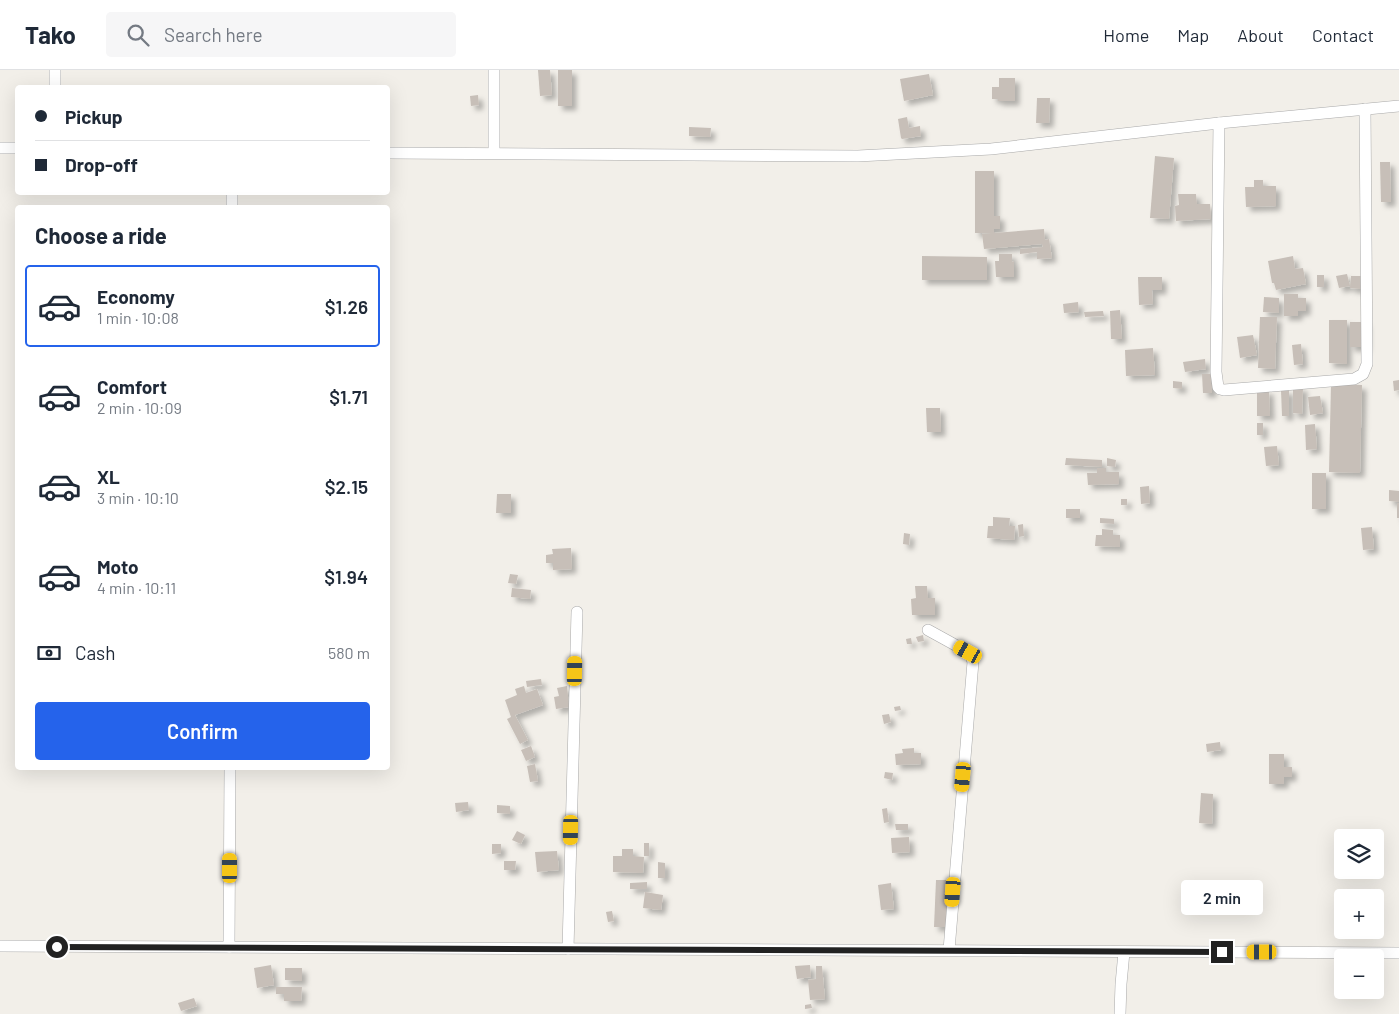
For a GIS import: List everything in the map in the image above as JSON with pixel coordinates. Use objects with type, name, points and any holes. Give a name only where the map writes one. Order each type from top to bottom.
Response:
[{"type":"street","points":[[55,70],[55,85]]},
{"type":"street","points":[[494,70],[494,153]]},
{"type":"street","points":[[390,153],[858,156],[991,149],[1219,123],[1399,106]]},
{"type":"street","points":[[1219,123],[1216,372],[1218,387],[1224,390],[1354,379],[1363,374],[1367,364],[1365,109]]},
{"type":"street","points":[[0,148],[15,148]]},
{"type":"street","points":[[568,949],[577,612]]},
{"type":"street","points":[[928,630],[968,652],[972,662],[949,950]]},
{"type":"street","points":[[229,947],[230,770]]},
{"type":"street","points":[[0,946],[1399,953]]},
{"type":"street","points":[[1120,1014],[1124,952]]},
{"type":"building","points":[[538,70],[550,70],[552,95],[540,96]]},
{"type":"building","points":[[558,70],[572,70],[572,106],[558,106]]},
{"type":"building","points":[[929,74],[933,95],[904,101],[900,79]]},
{"type":"building","points":[[999,78],[1015,78],[1015,101],[992,99],[992,87],[999,87]]},
{"type":"building","points":[[478,95],[479,105],[471,106],[470,96]]},
{"type":"building","points":[[1037,98],[1050,98],[1049,123],[1036,123]]},
{"type":"building","points":[[907,117],[909,128],[920,126],[921,136],[901,138],[898,119]]},
{"type":"building","points":[[689,127],[711,128],[710,137],[689,136]]},
{"type":"building","points":[[1155,156],[1174,158],[1169,219],[1150,218]]},
{"type":"building","points":[[1380,162],[1390,162],[1391,202],[1381,202]]},
{"type":"building","points":[[975,171],[994,171],[994,216],[1000,216],[1000,229],[994,229],[994,233],[1044,229],[1045,240],[1049,239],[1052,258],[1037,259],[1037,252],[1020,254],[1020,249],[1043,247],[1042,244],[984,249],[982,234],[992,233],[975,233]]},
{"type":"building","points":[[1254,180],[1263,180],[1263,186],[1276,186],[1276,206],[1246,207],[1245,187],[1254,187]]},
{"type":"building","points":[[1178,194],[1196,194],[1197,204],[1210,204],[1211,219],[1176,221],[1175,206],[1179,205]]},
{"type":"building","points":[[999,254],[1012,254],[1014,277],[996,277],[995,261],[999,261]]},
{"type":"building","points":[[922,256],[987,257],[987,280],[922,280]]},
{"type":"building","points":[[1293,256],[1295,269],[1303,268],[1306,284],[1276,290],[1274,283],[1272,283],[1268,261]]},
{"type":"building","points":[[1347,274],[1350,286],[1339,288],[1336,276]]},
{"type":"building","points":[[1317,275],[1324,275],[1324,287],[1317,287]]},
{"type":"building","points":[[1351,276],[1361,276],[1361,289],[1350,288]]},
{"type":"building","points":[[1138,277],[1162,277],[1162,290],[1152,290],[1153,304],[1139,305]]},
{"type":"building","points":[[1284,294],[1298,294],[1298,298],[1306,298],[1306,311],[1298,311],[1298,316],[1284,316]]},
{"type":"building","points":[[1264,297],[1279,298],[1279,313],[1263,312]]},
{"type":"building","points":[[1078,302],[1079,312],[1064,313],[1063,304]]},
{"type":"building","points":[[1120,310],[1122,339],[1111,339],[1110,311]]},
{"type":"building","points":[[1103,311],[1104,316],[1085,317],[1084,312]]},
{"type":"building","points":[[1260,317],[1277,317],[1275,369],[1258,368]]},
{"type":"building","points":[[1329,320],[1347,320],[1347,364],[1329,363]]},
{"type":"building","points":[[1350,322],[1366,322],[1366,347],[1350,347]]},
{"type":"building","points":[[1253,335],[1257,355],[1240,358],[1237,337]]},
{"type":"building","points":[[1301,344],[1303,364],[1294,365],[1292,345]]},
{"type":"building","points":[[1153,348],[1155,375],[1126,376],[1125,350]]},
{"type":"building","points":[[1205,359],[1206,369],[1185,372],[1183,362]]},
{"type":"building","points":[[1202,374],[1212,374],[1212,393],[1203,393]]},
{"type":"building","points":[[1399,380],[1399,390],[1394,391],[1393,381]]},
{"type":"building","points":[[1173,381],[1182,382],[1182,389],[1173,388]]},
{"type":"building","points":[[1331,384],[1362,385],[1360,473],[1329,472]]},
{"type":"building","points":[[1293,387],[1303,387],[1302,414],[1293,413]]},
{"type":"building","points":[[1269,390],[1270,416],[1257,416],[1257,391]]},
{"type":"building","points":[[1281,390],[1289,390],[1289,416],[1282,416]]},
{"type":"building","points":[[1320,396],[1323,413],[1310,415],[1308,397]]},
{"type":"building","points":[[926,408],[940,408],[941,432],[927,432]]},
{"type":"building","points":[[1257,423],[1263,423],[1263,435],[1257,435]]},
{"type":"building","points":[[1315,424],[1317,449],[1306,450],[1305,425]]},
{"type":"building","points":[[1277,446],[1279,465],[1266,466],[1264,447]]},
{"type":"building","points":[[1066,458],[1102,460],[1102,467],[1065,465]]},
{"type":"building","points":[[1107,458],[1116,460],[1115,467],[1107,466]]},
{"type":"building","points":[[1097,468],[1106,468],[1106,472],[1119,472],[1119,484],[1088,485],[1087,473],[1097,473]]},
{"type":"building","points":[[1312,473],[1326,473],[1326,509],[1312,509]]},
{"type":"building","points":[[1149,486],[1150,503],[1141,504],[1140,487]]},
{"type":"building","points":[[1389,490],[1399,491],[1399,502],[1389,501]]},
{"type":"building","points":[[497,494],[511,494],[511,513],[496,513]]},
{"type":"building","points":[[1121,499],[1127,499],[1127,505],[1121,505]]},
{"type":"building","points":[[1397,503],[1399,503],[1399,518],[1397,518]]},
{"type":"building","points":[[1066,509],[1080,509],[1080,518],[1066,518]]},
{"type":"building","points":[[993,517],[1010,518],[1009,526],[1015,526],[1014,540],[987,538],[988,526],[993,526]]},
{"type":"building","points":[[1100,518],[1114,519],[1114,524],[1100,523]]},
{"type":"building","points":[[1023,524],[1024,536],[1019,537],[1018,525]]},
{"type":"building","points":[[1372,527],[1374,549],[1363,550],[1361,528]]},
{"type":"building","points":[[1102,529],[1113,530],[1113,535],[1120,535],[1120,547],[1095,546],[1096,535],[1102,535]]},
{"type":"building","points":[[904,533],[910,534],[909,545],[903,544]]},
{"type":"building","points":[[571,548],[572,569],[553,570],[553,563],[546,563],[546,555],[553,554],[552,549]]},
{"type":"building","points":[[510,574],[518,575],[516,584],[508,583]]},
{"type":"building","points":[[915,586],[927,586],[928,598],[935,598],[935,615],[912,615],[911,599],[916,598]]},
{"type":"building","points":[[512,588],[531,590],[530,599],[511,597]]},
{"type":"building","points":[[923,635],[924,641],[918,642],[916,637]]},
{"type":"building","points":[[911,638],[912,644],[907,644],[906,639]]},
{"type":"building","points":[[541,679],[542,685],[527,687],[526,681]]},
{"type":"building","points":[[524,686],[526,693],[537,689],[543,705],[515,715],[528,740],[520,744],[507,719],[511,717],[505,700],[517,695],[515,689]]},
{"type":"building","points":[[567,686],[569,707],[556,709],[554,697],[559,696],[557,688]]},
{"type":"building","points":[[900,706],[901,710],[895,711],[894,707]]},
{"type":"building","points":[[889,714],[891,722],[884,724],[882,715]]},
{"type":"building","points":[[1220,742],[1221,750],[1207,752],[1206,744]]},
{"type":"building","points":[[531,746],[535,757],[526,761],[521,750]]},
{"type":"building","points":[[914,748],[914,753],[921,753],[921,764],[896,765],[895,754],[903,753],[902,749]]},
{"type":"building","points":[[1269,754],[1284,754],[1284,767],[1292,767],[1292,777],[1284,777],[1284,784],[1269,784]]},
{"type":"building","points":[[535,764],[538,781],[530,782],[527,766]]},
{"type":"building","points":[[885,772],[893,773],[892,780],[884,778]]},
{"type":"building","points":[[1201,793],[1213,794],[1212,824],[1199,823]]},
{"type":"building","points":[[468,802],[469,810],[456,812],[455,803]]},
{"type":"building","points":[[497,805],[510,806],[510,814],[497,813]]},
{"type":"building","points":[[887,808],[889,822],[884,823],[882,809]]},
{"type":"building","points":[[895,824],[908,824],[908,830],[896,830]]},
{"type":"building","points":[[517,831],[525,835],[521,844],[512,840]]},
{"type":"building","points":[[909,837],[910,852],[892,853],[891,838]]},
{"type":"building","points":[[644,843],[649,843],[649,856],[644,856]]},
{"type":"building","points":[[492,844],[501,844],[501,853],[492,854]]},
{"type":"building","points":[[622,849],[633,849],[633,856],[644,857],[643,873],[613,872],[613,856],[622,856]]},
{"type":"building","points":[[557,851],[559,870],[537,872],[535,852]]},
{"type":"building","points":[[504,861],[516,861],[515,870],[504,870]]},
{"type":"building","points":[[658,862],[665,863],[665,878],[658,878]]},
{"type":"building","points":[[936,880],[947,880],[946,927],[934,927]]},
{"type":"building","points":[[647,882],[647,889],[630,889],[630,883]]},
{"type":"building","points":[[891,883],[894,909],[881,910],[878,885]]},
{"type":"building","points":[[645,892],[663,895],[661,910],[643,908]]},
{"type":"building","points":[[612,911],[614,921],[608,922],[606,912]]},
{"type":"building","points":[[271,965],[274,985],[257,988],[254,968]]},
{"type":"building","points":[[810,965],[811,977],[797,979],[795,966]]},
{"type":"building","points":[[816,966],[822,966],[825,999],[810,1000],[808,980],[816,979]]},
{"type":"building","points":[[285,968],[302,968],[302,981],[285,980]]},
{"type":"building","points":[[276,987],[302,987],[301,1001],[284,1001],[284,994],[276,994]]},
{"type":"building","points":[[194,998],[197,1006],[181,1011],[178,1003]]},
{"type":"building","points":[[811,1004],[812,1008],[805,1009],[805,1005]]},
{"type":"route","points":[[57,947],[1222,952]]}]
